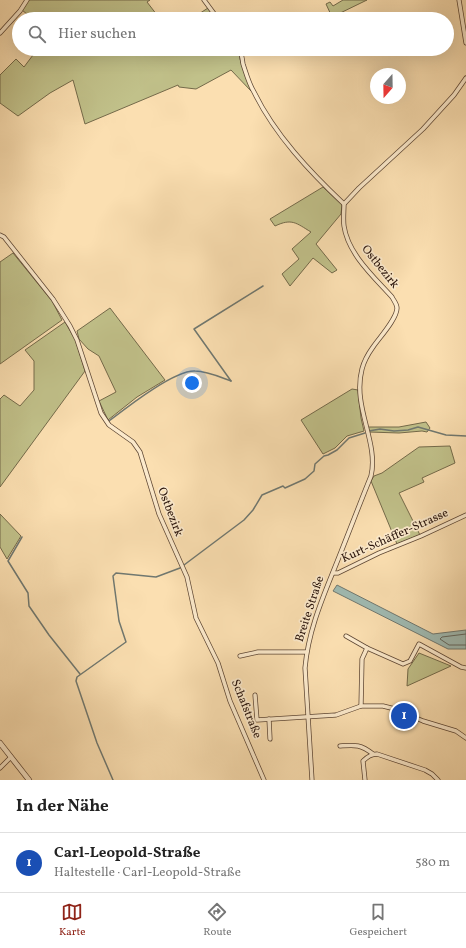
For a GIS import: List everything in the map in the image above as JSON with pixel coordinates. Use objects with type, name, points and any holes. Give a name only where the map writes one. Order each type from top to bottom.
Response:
[{"type":"street","points":[[19,12],[28,0]]},
{"type":"street","points":[[204,0],[213,12]]},
{"type":"street","points":[[459,0],[466,43]]},
{"type":"street","points":[[0,33],[12,20]]},
{"type":"street","points":[[242,56],[253,91],[268,116],[304,165],[344,204],[359,188],[423,129],[454,95],[466,78]]},
{"type":"street","name":"Ostbezirk","points":[[333,573],[373,469],[361,400],[360,385],[362,369],[372,348],[394,317],[397,310],[396,303],[392,297],[358,257],[350,244],[344,225],[344,204]]},
{"type":"street","name":"Ostbezirk","points":[[0,235],[4,237],[53,299],[70,326],[77,340],[101,413],[109,425],[133,442],[140,452],[158,514],[183,566],[187,577],[196,618],[210,645]]},
{"type":"street","name":"Kurt-Schäffer-Strasse","points":[[333,573],[338,573],[379,553],[421,536],[466,515]]},
{"type":"street","name":"Breite Straße","points":[[312,780],[305,668],[306,652],[312,627],[333,573]]},
{"type":"street","points":[[346,636],[366,648],[403,664],[410,661],[419,644],[461,667],[466,668]]},
{"type":"street","name":"Schafstraße","points":[[210,645],[218,663],[230,701],[264,780]]},
{"type":"street","points":[[361,706],[362,659],[366,648]]},
{"type":"street","name":"Breite Straße","points":[[240,656],[258,652],[306,652]]},
{"type":"street","points":[[255,695],[256,720],[336,715],[361,706],[382,706],[389,707],[466,736]]},
{"type":"street","points":[[269,720],[270,739]]},
{"type":"street","points":[[0,743],[29,780]]},
{"type":"street","points":[[340,746],[356,745],[364,747],[373,754]]},
{"type":"street","points":[[365,780],[363,761],[366,757],[373,754],[425,770],[438,780]]},
{"type":"street","points":[[0,768],[11,757]]},
{"type":"green space","points":[[29,0],[150,0],[147,2],[155,12],[24,12],[22,10]]},
{"type":"green space","points":[[343,0],[367,0],[342,12],[330,12],[326,4],[330,2],[333,6]]},
{"type":"green space","points":[[208,8],[211,12],[202,12]]},
{"type":"green space","points":[[32,56],[240,56],[251,91],[231,70],[196,89],[179,87],[178,85],[85,124],[73,80],[50,93],[18,116],[0,103],[0,75],[16,59],[24,67]]},
{"type":"green space","points":[[323,187],[342,205],[341,214],[316,244],[337,270],[332,273],[313,258],[290,286],[282,274],[299,259],[292,249],[311,232],[290,222],[275,226],[270,219]]},
{"type":"green space","points":[[13,253],[52,301],[62,320],[0,364],[0,262]]},
{"type":"green space","points":[[110,308],[165,380],[137,397],[108,420],[99,401],[116,392],[99,356],[88,349],[79,339],[77,331]]},
{"type":"green space","points":[[65,322],[76,341],[85,371],[0,487],[0,399],[4,395],[20,406],[34,390],[34,361],[25,350]]},
{"type":"green space","points":[[352,389],[358,390],[364,431],[347,436],[335,448],[323,454],[301,420]]},
{"type":"green space","points":[[426,422],[430,428],[427,432],[369,432],[368,427],[399,427]]},
{"type":"green space","points":[[450,446],[455,463],[422,478],[424,482],[399,493],[420,535],[397,544],[371,481],[374,476],[382,473],[419,447]]},
{"type":"green space","points":[[0,514],[21,536],[7,559],[0,547]]},
{"type":"green space","points":[[419,653],[451,666],[407,686],[408,669]]},
{"type":"water","points":[[337,585],[433,634],[466,630],[466,649],[448,649],[333,591]]},
{"type":"waterway","points":[[231,381],[194,329],[263,286]]},
{"type":"waterway","points":[[109,421],[150,391],[186,372],[204,372],[231,381]]},
{"type":"waterway","points":[[369,431],[380,429],[394,431],[408,430],[418,427],[446,435],[466,436]]},
{"type":"waterway","points":[[113,780],[97,743],[76,681],[77,677],[126,642],[119,621],[113,576],[116,573],[156,577],[180,568],[244,520],[253,510],[262,495],[283,486],[285,488],[305,479],[314,471],[315,464],[324,456],[337,450],[349,438],[365,433]]},
{"type":"waterway","points":[[22,537],[8,561],[28,593],[29,606],[49,635],[80,674]]},
{"type":"place","name":"Carl-Leopold-Straße","points":[[404,716]]}]
